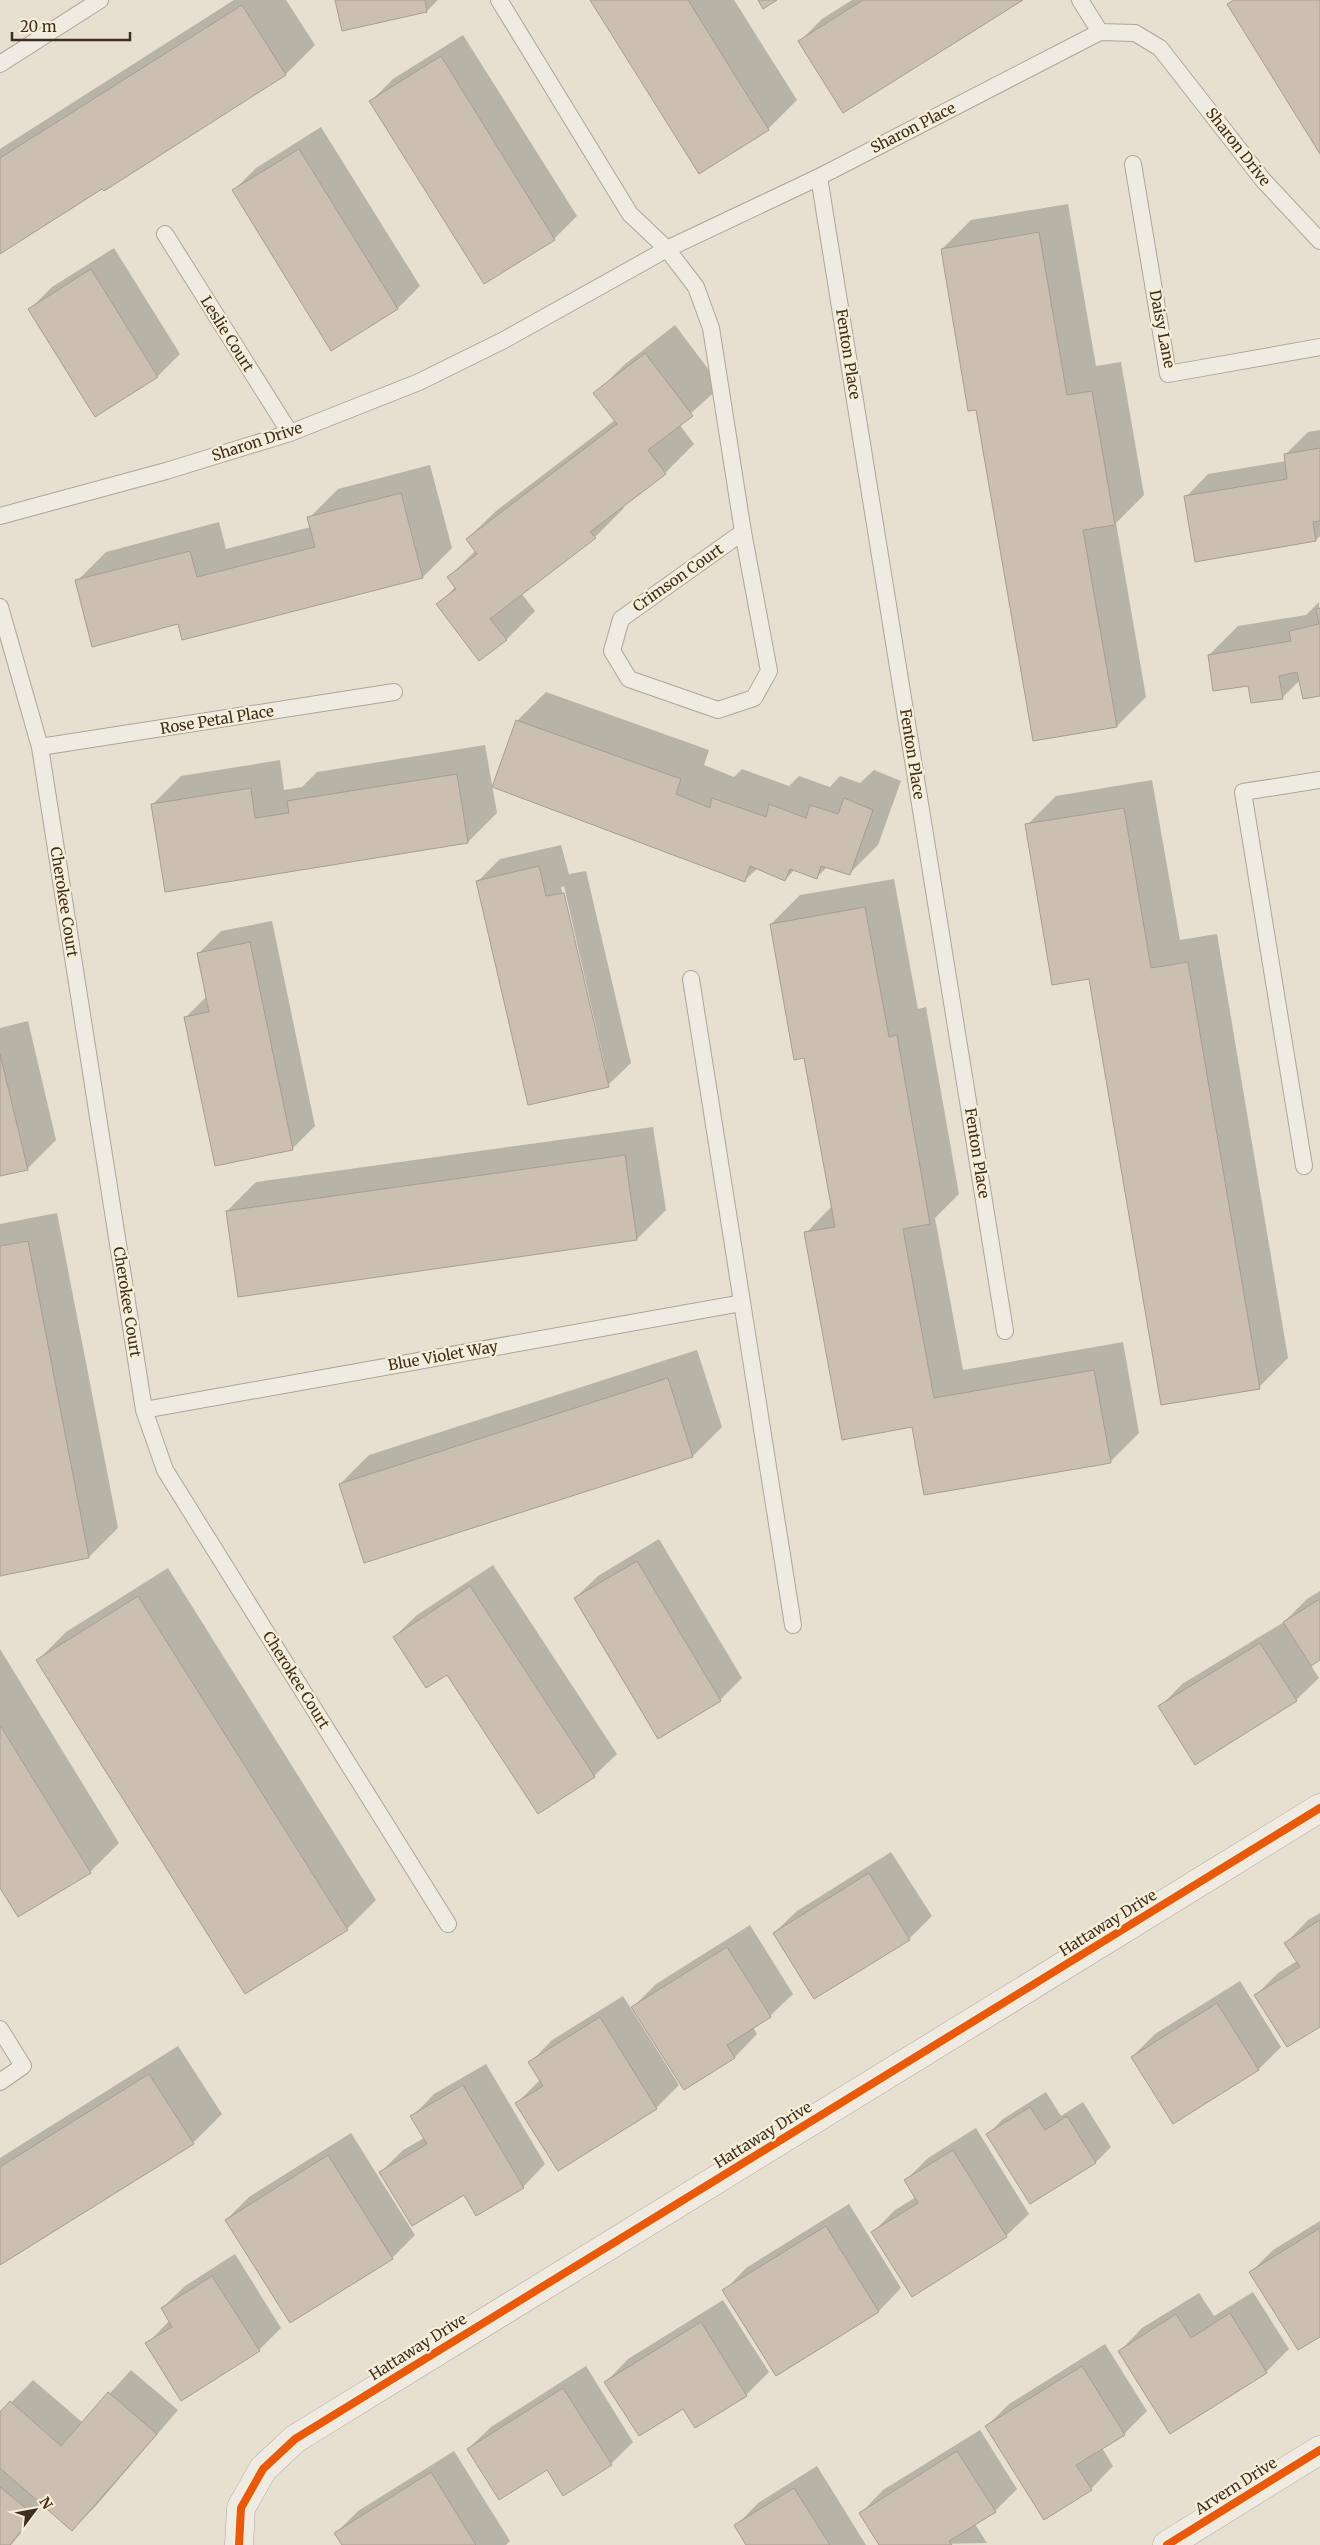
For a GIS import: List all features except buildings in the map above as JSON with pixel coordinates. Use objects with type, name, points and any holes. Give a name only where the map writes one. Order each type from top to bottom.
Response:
[{"type":"street","name":"Hattaway Drive","points":[[238,2545],[241,2508],[263,2470],[296,2439],[1320,1808]]},
{"type":"street","name":"Arvern Drive","points":[[1167,2545],[1320,2450]]},
{"type":"lane","points":[[0,64],[100,0]]},
{"type":"lane","points":[[499,0],[630,214],[666,249]]},
{"type":"lane","points":[[1080,0],[1100,32]]},
{"type":"lane","name":"Sharon Place","points":[[504,340],[666,249],[819,177],[1100,32],[1135,33],[1160,48]]},
{"type":"lane","name":"Sharon Drive","points":[[1160,48],[1263,180],[1320,241]]},
{"type":"lane","name":"Daisy Lane","points":[[1133,164],[1168,374],[1320,348]]},
{"type":"lane","name":"Fenton Place","points":[[819,177],[1005,1331]]},
{"type":"lane","name":"Leslie Court","points":[[165,234],[290,433]]},
{"type":"lane","name":"Crimson Court","points":[[666,249],[696,288],[712,328],[743,532],[769,671],[754,698],[718,710],[629,679],[612,651],[621,619],[743,532]]},
{"type":"lane","name":"Sharon Drive","points":[[0,516],[166,471],[290,433],[419,382],[504,340]]},
{"type":"lane","name":"Cherokee Court","points":[[0,607],[40,747],[144,1410],[165,1470],[448,1924]]},
{"type":"lane","name":"Rose Petal Place","points":[[40,747],[394,692]]},
{"type":"lane","points":[[1304,1166],[1243,792],[1320,780]]},
{"type":"lane","points":[[691,979],[793,1625]]},
{"type":"lane","name":"Blue Violet Way","points":[[144,1410],[742,1303]]},
{"type":"lane","points":[[0,2029],[23,2066],[0,2082]]},
{"type":"cycle path","points":[[239,2545],[241,2508],[263,2469],[295,2439],[1320,1808]]},
{"type":"cycle path","points":[[1167,2545],[1320,2450]]}]
